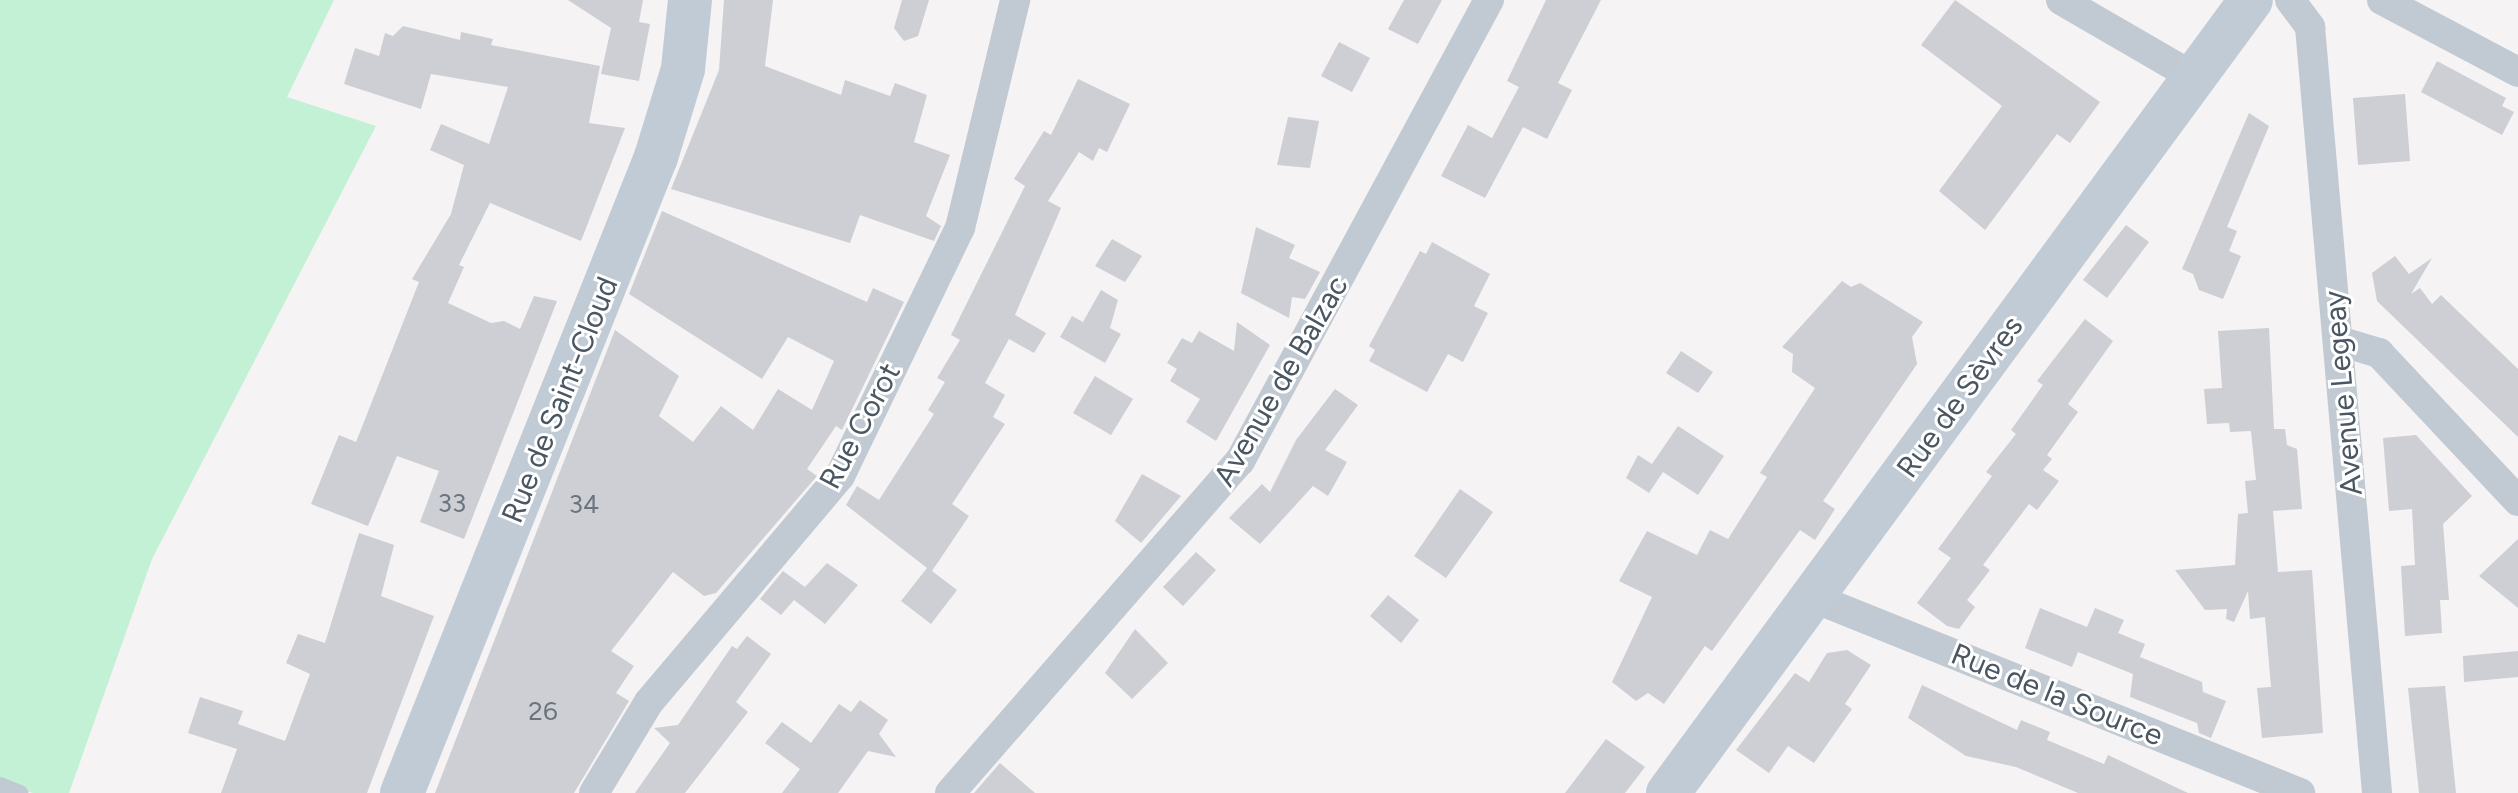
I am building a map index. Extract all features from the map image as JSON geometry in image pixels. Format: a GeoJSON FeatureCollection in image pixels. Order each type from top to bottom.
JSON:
{"type":"FeatureCollection","features":[{"type":"Feature","properties":{"kind":"main road","name":"Rue de Saint-Cloud"},"geometry":{"type":"LineString","coordinates":[[402,793],[656,157],[683,69],[690,0]]}},
{"type":"Feature","properties":{"kind":"main road","name":"Rue de Sèvres"},"geometry":{"type":"LineString","coordinates":[[1668,793],[1814,598],[2192,76],[2251,0]]}},
{"type":"Feature","properties":{"kind":"street","name":"Rue Corot"},"geometry":{"type":"LineString","coordinates":[[594,793],[649,702],[840,476],[960,228],[1015,0]]}},
{"type":"Feature","properties":{"kind":"street","name":"Avenue de Balzac"},"geometry":{"type":"LineString","coordinates":[[950,793],[1240,461],[1489,0]]}},
{"type":"Feature","properties":{"kind":"street"},"geometry":{"type":"LineString","coordinates":[[2061,0],[2192,76]]}},
{"type":"Feature","properties":{"kind":"street","name":"Avenue Legeay"},"geometry":{"type":"LineString","coordinates":[[2290,0],[2310,27],[2377,793]]}},
{"type":"Feature","properties":{"kind":"street"},"geometry":{"type":"LineString","coordinates":[[2382,0],[2518,72]]}},
{"type":"Feature","properties":{"kind":"street"},"geometry":{"type":"LineString","coordinates":[[2339,341],[2379,353],[2518,501]]}},
{"type":"Feature","properties":{"kind":"street","name":"Rue de la Source"},"geometry":{"type":"LineString","coordinates":[[1814,598],[2300,793]]}},
{"type":"Feature","properties":{"kind":"lane"},"geometry":{"type":"LineString","coordinates":[[0,785],[20,793]]}},
{"type":"Feature","properties":{"kind":"green space"},"geometry":{"type":"Polygon","coordinates":[[[0,0],[334,0],[287,97],[376,126],[152,559],[69,793],[33,793],[0,784],[0,0]]]}},
{"type":"Feature","properties":{"kind":"building"},"geometry":{"type":"Polygon","coordinates":[[[568,0],[643,0],[639,22],[650,24],[639,81],[601,74],[611,28],[568,0]]]}},
{"type":"Feature","properties":{"kind":"building"},"geometry":{"type":"Polygon","coordinates":[[[724,0],[773,0],[765,66],[841,95],[845,80],[890,96],[895,83],[927,95],[914,142],[950,155],[926,216],[941,226],[934,241],[860,215],[850,243],[671,189],[719,70],[724,0]]]}},
{"type":"Feature","properties":{"kind":"building"},"geometry":{"type":"Polygon","coordinates":[[[902,0],[929,0],[918,36],[904,41],[894,28],[902,0]]]}},
{"type":"Feature","properties":{"kind":"building"},"geometry":{"type":"Polygon","coordinates":[[[1404,0],[1442,0],[1418,44],[1388,29],[1404,0]]]}},
{"type":"Feature","properties":{"kind":"building"},"geometry":{"type":"Polygon","coordinates":[[[1546,0],[1601,0],[1558,83],[1572,90],[1547,139],[1523,127],[1485,198],[1441,176],[1468,125],[1492,138],[1519,87],[1507,81],[1546,0]]]}},
{"type":"Feature","properties":{"kind":"building"},"geometry":{"type":"Polygon","coordinates":[[[1955,0],[2100,102],[2070,143],[2057,134],[1985,230],[1939,191],[2002,106],[1921,45],[1955,0]]]}},
{"type":"Feature","properties":{"kind":"building"},"geometry":{"type":"Polygon","coordinates":[[[403,26],[460,40],[461,32],[493,39],[491,45],[600,66],[589,123],[625,128],[581,241],[490,203],[459,265],[464,267],[448,303],[491,323],[504,321],[520,329],[534,296],[557,301],[464,539],[420,522],[439,471],[397,456],[368,526],[311,504],[339,435],[356,442],[419,282],[412,279],[451,214],[464,165],[430,150],[441,124],[489,144],[508,87],[431,74],[421,109],[344,84],[355,48],[379,56],[385,33],[393,36],[403,26]]]}},
{"type":"Feature","properties":{"kind":"building"},"geometry":{"type":"Polygon","coordinates":[[[1339,42],[1370,58],[1352,92],[1321,76],[1339,42]]]}},
{"type":"Feature","properties":{"kind":"building"},"geometry":{"type":"Polygon","coordinates":[[[2437,61],[2506,98],[2502,106],[2514,112],[2502,135],[2421,92],[2437,61]]]}},
{"type":"Feature","properties":{"kind":"building"},"geometry":{"type":"Polygon","coordinates":[[[1078,79],[1130,104],[1107,152],[1099,148],[1093,161],[1079,152],[1048,201],[1061,208],[1015,315],[1046,333],[1034,353],[1009,339],[985,383],[1005,395],[993,417],[1005,424],[952,504],[969,516],[932,571],[957,590],[931,624],[901,601],[927,568],[846,505],[857,486],[879,500],[934,414],[928,410],[945,382],[937,378],[960,340],[951,335],[1025,186],[1014,179],[1044,131],[1051,135],[1078,79]]]}},
{"type":"Feature","properties":{"kind":"building"},"geometry":{"type":"Polygon","coordinates":[[[2405,94],[2410,161],[2358,165],[2353,98],[2405,94]]]}},
{"type":"Feature","properties":{"kind":"building"},"geometry":{"type":"Polygon","coordinates":[[[2249,113],[2269,126],[2227,227],[2237,231],[2229,251],[2241,256],[2223,299],[2199,290],[2193,274],[2182,269],[2249,113]]]}},
{"type":"Feature","properties":{"kind":"building"},"geometry":{"type":"Polygon","coordinates":[[[1288,117],[1319,121],[1310,168],[1277,165],[1288,117]]]}},
{"type":"Feature","properties":{"kind":"building"},"geometry":{"type":"Polygon","coordinates":[[[662,211],[867,302],[873,288],[904,302],[842,430],[836,426],[807,469],[817,476],[716,593],[704,596],[673,572],[611,651],[634,666],[616,693],[629,701],[574,793],[435,793],[615,330],[679,376],[659,416],[693,442],[721,406],[753,430],[778,389],[812,410],[834,361],[788,337],[762,379],[629,294],[662,211]]]}},
{"type":"Feature","properties":{"kind":"building"},"geometry":{"type":"Polygon","coordinates":[[[2126,225],[2149,242],[2107,298],[2083,280],[2126,225]]]}},
{"type":"Feature","properties":{"kind":"building"},"geometry":{"type":"Polygon","coordinates":[[[1256,227],[1295,245],[1289,258],[1320,272],[1305,299],[1292,297],[1289,318],[1241,293],[1256,227]]]}},
{"type":"Feature","properties":{"kind":"building"},"geometry":{"type":"Polygon","coordinates":[[[1112,239],[1142,256],[1125,282],[1095,266],[1112,239]]]}},
{"type":"Feature","properties":{"kind":"building"},"geometry":{"type":"Polygon","coordinates":[[[1432,242],[1490,274],[1474,306],[1488,313],[1463,362],[1448,354],[1427,392],[1369,361],[1375,350],[1369,346],[1420,251],[1426,254],[1432,242]]]}},
{"type":"Feature","properties":{"kind":"building"},"geometry":{"type":"Polygon","coordinates":[[[2395,256],[2409,274],[2432,258],[2411,294],[2420,288],[2432,304],[2441,295],[2518,369],[2518,437],[2377,301],[2372,273],[2395,256]]]}},
{"type":"Feature","properties":{"kind":"building"},"geometry":{"type":"Polygon","coordinates":[[[1842,281],[1851,287],[1860,283],[1923,322],[1912,337],[1917,364],[1823,501],[1835,509],[1815,540],[1800,530],[1712,651],[1705,646],[1664,704],[1648,693],[1636,701],[1612,682],[1652,597],[1619,581],[1647,531],[1697,555],[1710,530],[1728,539],[1767,477],[1760,473],[1815,388],[1792,372],[1793,354],[1782,347],[1842,281]]]}},
{"type":"Feature","properties":{"kind":"building"},"geometry":{"type":"Polygon","coordinates":[[[1101,290],[1118,300],[1110,328],[1121,334],[1105,363],[1060,337],[1072,316],[1083,322],[1101,290]]]}},
{"type":"Feature","properties":{"kind":"building"},"geometry":{"type":"Polygon","coordinates":[[[2085,319],[2113,341],[2068,404],[2078,412],[2047,455],[2052,459],[2043,470],[2059,481],[2037,510],[2029,504],[1983,565],[1990,570],[1967,600],[1975,607],[1959,629],[1947,626],[1917,603],[1951,558],[1938,549],[1992,476],[1986,472],[2016,434],[2011,430],[2043,385],[2037,381],[2085,319]]]}},
{"type":"Feature","properties":{"kind":"building"},"geometry":{"type":"Polygon","coordinates":[[[1237,322],[1270,345],[1216,441],[1186,422],[1200,399],[1170,381],[1177,369],[1167,363],[1182,338],[1192,343],[1199,331],[1234,351],[1237,322]]]}},
{"type":"Feature","properties":{"kind":"building"},"geometry":{"type":"Polygon","coordinates":[[[2269,328],[2274,429],[2285,429],[2287,445],[2297,449],[2302,509],[2273,511],[2278,572],[2312,570],[2323,733],[2262,738],[2257,688],[2271,687],[2265,617],[2250,619],[2248,591],[2234,622],[2226,619],[2227,609],[2205,610],[2175,570],[2235,565],[2238,514],[2248,513],[2245,481],[2256,480],[2251,431],[2230,432],[2229,423],[2207,424],[2204,389],[2222,388],[2218,331],[2269,328]]]}},
{"type":"Feature","properties":{"kind":"building"},"geometry":{"type":"Polygon","coordinates":[[[1681,351],[1713,372],[1698,393],[1666,373],[1681,351]]]}},
{"type":"Feature","properties":{"kind":"building"},"geometry":{"type":"Polygon","coordinates":[[[1095,376],[1133,399],[1111,435],[1073,413],[1095,376]]]}},
{"type":"Feature","properties":{"kind":"building"},"geometry":{"type":"Polygon","coordinates":[[[1335,389],[1358,405],[1325,450],[1347,462],[1328,496],[1313,486],[1260,544],[1229,518],[1262,484],[1270,492],[1296,440],[1335,389]]]}},
{"type":"Feature","properties":{"kind":"building"},"geometry":{"type":"Polygon","coordinates":[[[1678,426],[1724,456],[1698,495],[1663,472],[1649,493],[1626,478],[1638,455],[1652,464],[1678,426]]]}},
{"type":"Feature","properties":{"kind":"building"},"geometry":{"type":"Polygon","coordinates":[[[2416,435],[2472,496],[2443,524],[2449,600],[2440,600],[2442,633],[2405,636],[2401,566],[2415,565],[2412,509],[2389,511],[2383,438],[2416,435]]]}},
{"type":"Feature","properties":{"kind":"building"},"geometry":{"type":"Polygon","coordinates":[[[1142,474],[1181,496],[1141,543],[1115,521],[1142,474]]]}},
{"type":"Feature","properties":{"kind":"building"},"geometry":{"type":"Polygon","coordinates":[[[1460,489],[1493,512],[1446,578],[1414,556],[1460,489]]]}},
{"type":"Feature","properties":{"kind":"building"},"geometry":{"type":"Polygon","coordinates":[[[359,533],[394,545],[381,596],[434,616],[367,793],[221,793],[237,749],[188,733],[200,697],[243,711],[238,724],[285,741],[310,674],[286,663],[298,634],[325,643],[359,533]]]}},
{"type":"Feature","properties":{"kind":"building"},"geometry":{"type":"Polygon","coordinates":[[[2518,539],[2518,608],[2479,576],[2518,539]]]}},
{"type":"Feature","properties":{"kind":"building"},"geometry":{"type":"Polygon","coordinates":[[[1196,552],[1216,570],[1183,606],[1163,587],[1196,552]]]}},
{"type":"Feature","properties":{"kind":"building"},"geometry":{"type":"Polygon","coordinates":[[[827,563],[858,585],[825,624],[794,600],[781,615],[760,599],[783,571],[805,587],[827,563]]]}},
{"type":"Feature","properties":{"kind":"building"},"geometry":{"type":"Polygon","coordinates":[[[1388,595],[1419,620],[1401,643],[1370,616],[1388,595]]]}},
{"type":"Feature","properties":{"kind":"building"},"geometry":{"type":"Polygon","coordinates":[[[2040,608],[2087,627],[2095,608],[2124,620],[2118,633],[2145,644],[2134,672],[2140,657],[2202,682],[2203,692],[2226,701],[2211,738],[2199,733],[2197,723],[2130,697],[2133,674],[2078,652],[2072,667],[2025,648],[2040,608]]]}},
{"type":"Feature","properties":{"kind":"building"},"geometry":{"type":"Polygon","coordinates":[[[1135,629],[1168,663],[1132,699],[1105,673],[1135,629]]]}},
{"type":"Feature","properties":{"kind":"building"},"geometry":{"type":"Polygon","coordinates":[[[747,636],[771,654],[736,702],[748,712],[685,793],[635,793],[670,743],[654,728],[678,725],[732,646],[737,649],[747,636]]]}},
{"type":"Feature","properties":{"kind":"building"},"geometry":{"type":"Polygon","coordinates":[[[1847,650],[1871,665],[1845,704],[1852,709],[1814,763],[1788,746],[1769,773],[1736,750],[1795,673],[1809,682],[1827,653],[1847,650]]]}},
{"type":"Feature","properties":{"kind":"building"},"geometry":{"type":"Polygon","coordinates":[[[2518,651],[2518,677],[2464,682],[2463,656],[2518,651]]]}},
{"type":"Feature","properties":{"kind":"building"},"geometry":{"type":"Polygon","coordinates":[[[1922,685],[2017,730],[2021,720],[2050,732],[2047,740],[2104,764],[2108,755],[2188,793],[2078,793],[2016,767],[1966,756],[1908,718],[1922,685]]]}},
{"type":"Feature","properties":{"kind":"building"},"geometry":{"type":"Polygon","coordinates":[[[2445,686],[2456,793],[2419,793],[2408,688],[2445,686]]]}},
{"type":"Feature","properties":{"kind":"building"},"geometry":{"type":"Polygon","coordinates":[[[860,700],[888,720],[879,734],[896,757],[868,751],[838,793],[782,793],[800,769],[765,743],[782,722],[811,743],[839,704],[851,712],[860,700]]]}},
{"type":"Feature","properties":{"kind":"building"},"geometry":{"type":"Polygon","coordinates":[[[1606,739],[1645,767],[1625,793],[1565,793],[1606,739]]]}},
{"type":"Feature","properties":{"kind":"building"},"geometry":{"type":"Polygon","coordinates":[[[1000,763],[1035,793],[974,793],[1000,763]]]}}]}
